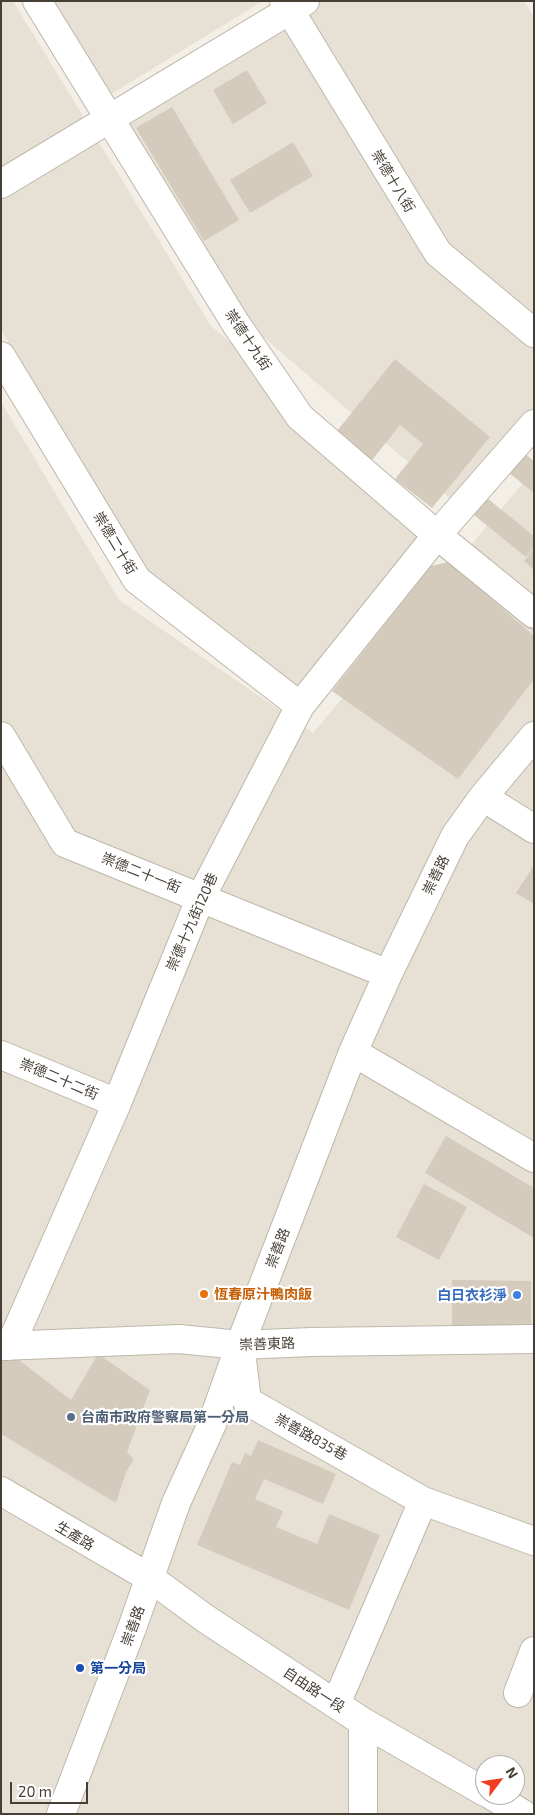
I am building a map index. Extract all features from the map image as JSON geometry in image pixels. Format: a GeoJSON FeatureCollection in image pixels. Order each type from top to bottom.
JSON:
{"type":"FeatureCollection","features":[{"type":"Feature","properties":{"kind":"street","name":"崇德十九街"},"geometry":{"type":"LineString","coordinates":[[37,1],[236,324],[300,417],[437,535],[534,614]]}},
{"type":"Feature","properties":{"kind":"street"},"geometry":{"type":"LineString","coordinates":[[1,184],[293,4]]}},
{"type":"Feature","properties":{"kind":"street","name":"崇德十八街"},"geometry":{"type":"LineString","coordinates":[[293,4],[438,253],[534,333]]}},
{"type":"Feature","properties":{"kind":"street","name":"崇德二十街"},"geometry":{"type":"LineString","coordinates":[[1,356],[137,580],[300,706]]}},
{"type":"Feature","properties":{"kind":"street","name":"崇德十九街120巷"},"geometry":{"type":"LineString","coordinates":[[6,1346],[117,1103],[201,897],[300,706],[437,535],[534,424]]}},
{"type":"Feature","properties":{"kind":"street","name":"崇德二十一街"},"geometry":{"type":"LineString","coordinates":[[1,736],[65,842],[388,974]]}},
{"type":"Feature","properties":{"kind":"street","name":"崇善路"},"geometry":{"type":"LineString","coordinates":[[61,1814],[150,1578],[176,1503],[212,1424],[240,1345],[353,1052],[388,974],[455,836],[483,797],[534,736]]}},
{"type":"Feature","properties":{"kind":"street"},"geometry":{"type":"LineString","coordinates":[[483,797],[534,828]]}},
{"type":"Feature","properties":{"kind":"street"},"geometry":{"type":"LineString","coordinates":[[353,1052],[534,1158]]}},
{"type":"Feature","properties":{"kind":"street","name":"崇德二十二街"},"geometry":{"type":"LineString","coordinates":[[1,1055],[117,1103]]}},
{"type":"Feature","properties":{"kind":"street","name":"崇善東路"},"geometry":{"type":"LineString","coordinates":[[6,1346],[179,1339],[240,1345],[531,1333]]}},
{"type":"Feature","properties":{"kind":"street","name":"崇善路835巷"},"geometry":{"type":"LineString","coordinates":[[240,1345],[247,1401],[423,1501],[534,1541]]}},
{"type":"Feature","properties":{"kind":"street","name":"生產路"},"geometry":{"type":"LineString","coordinates":[[1,1491],[150,1578]]}},
{"type":"Feature","properties":{"kind":"street"},"geometry":{"type":"LineString","coordinates":[[336,1704],[423,1501]]}},
{"type":"Feature","properties":{"kind":"street","name":"自由路一段"},"geometry":{"type":"LineString","coordinates":[[150,1578],[206,1619],[364,1722],[475,1786]]}},
{"type":"Feature","properties":{"kind":"street"},"geometry":{"type":"LineString","coordinates":[[518,1693],[534,1651]]}},
{"type":"Feature","properties":{"kind":"street"},"geometry":{"type":"LineString","coordinates":[[363,1814],[364,1722]]}},
{"type":"Feature","properties":{"kind":"street"},"geometry":{"type":"LineString","coordinates":[[508,1805],[523,1814]]}},
{"type":"Feature","properties":{"kind":"shaded area"},"geometry":{"type":"Polygon","coordinates":[[[1,1],[13,1],[211,326],[443,522],[299,687],[146,578],[1,330],[1,1]]]}},
{"type":"Feature","properties":{"kind":"shaded area"},"geometry":{"type":"Polygon","coordinates":[[[52,1],[263,1],[108,96],[52,1]]]}},
{"type":"Feature","properties":{"kind":"shaded area"},"geometry":{"type":"Polygon","coordinates":[[[314,1],[524,1],[534,17],[534,408],[453,501],[231,309],[120,129],[314,1]]]}},
{"type":"Feature","properties":{"kind":"shaded area"},"geometry":{"type":"Polygon","coordinates":[[[1,402],[119,600],[313,733],[534,470],[534,1814],[1,1814],[1,402]]]}},
{"type":"Feature","properties":{"kind":"building"},"geometry":{"type":"Polygon","coordinates":[[[247,70],[267,103],[233,124],[213,90],[247,70]]]}},
{"type":"Feature","properties":{"kind":"building"},"geometry":{"type":"Polygon","coordinates":[[[172,107],[239,220],[204,241],[136,128],[172,107]]]}},
{"type":"Feature","properties":{"kind":"building"},"geometry":{"type":"Polygon","coordinates":[[[293,142],[313,176],[250,213],[230,180],[293,142]]]}},
{"type":"Feature","properties":{"kind":"building"},"geometry":{"type":"Polygon","coordinates":[[[395,359],[490,437],[432,508],[395,479],[423,444],[400,425],[372,460],[337,431],[395,359]]]}},
{"type":"Feature","properties":{"kind":"building"},"geometry":{"type":"Polygon","coordinates":[[[514,445],[534,461],[534,493],[498,464],[514,445]]]}},
{"type":"Feature","properties":{"kind":"building"},"geometry":{"type":"Polygon","coordinates":[[[477,490],[534,536],[534,547],[526,557],[464,507],[477,490]]]}},
{"type":"Feature","properties":{"kind":"building"},"geometry":{"type":"Polygon","coordinates":[[[534,549],[534,570],[524,561],[534,549]]]}},
{"type":"Feature","properties":{"kind":"building"},"geometry":{"type":"Polygon","coordinates":[[[449,562],[534,636],[534,679],[458,779],[332,691],[431,566],[449,562]]]}},
{"type":"Feature","properties":{"kind":"building"},"geometry":{"type":"Polygon","coordinates":[[[534,865],[534,904],[516,893],[534,865]]]}},
{"type":"Feature","properties":{"kind":"building"},"geometry":{"type":"Polygon","coordinates":[[[446,1136],[534,1188],[534,1238],[425,1173],[446,1136]]]}},
{"type":"Feature","properties":{"kind":"building"},"geometry":{"type":"Polygon","coordinates":[[[424,1184],[467,1207],[439,1260],[396,1237],[424,1184]]]}},
{"type":"Feature","properties":{"kind":"building"},"geometry":{"type":"Polygon","coordinates":[[[452,1280],[531,1281],[531,1328],[452,1326],[452,1280]]]}},
{"type":"Feature","properties":{"kind":"building","name":"台南市政府警察局第一分局"},"geometry":{"type":"Polygon","coordinates":[[[6,1350],[71,1400],[98,1354],[150,1390],[127,1452],[134,1459],[126,1472],[116,1503],[1,1434],[1,1352],[6,1350]]]}},
{"type":"Feature","properties":{"kind":"building"},"geometry":{"type":"Polygon","coordinates":[[[258,1440],[336,1474],[323,1504],[264,1479],[255,1499],[283,1511],[276,1527],[317,1544],[329,1514],[380,1535],[349,1610],[197,1545],[232,1462],[240,1465],[245,1453],[251,1456],[258,1440]]]}},
{"type":"Feature","properties":{"kind":"place","name":"恆春原汁鴨肉飯"},"geometry":{"type":"Point","coordinates":[204,1294]}},
{"type":"Feature","properties":{"kind":"place","name":"白日衣衫淨"},"geometry":{"type":"Point","coordinates":[517,1295]}},
{"type":"Feature","properties":{"kind":"place","name":"台南市政府警察局第一分局"},"geometry":{"type":"Point","coordinates":[71,1417]}},
{"type":"Feature","properties":{"kind":"place","name":"第一分局"},"geometry":{"type":"Point","coordinates":[80,1668]}}]}
